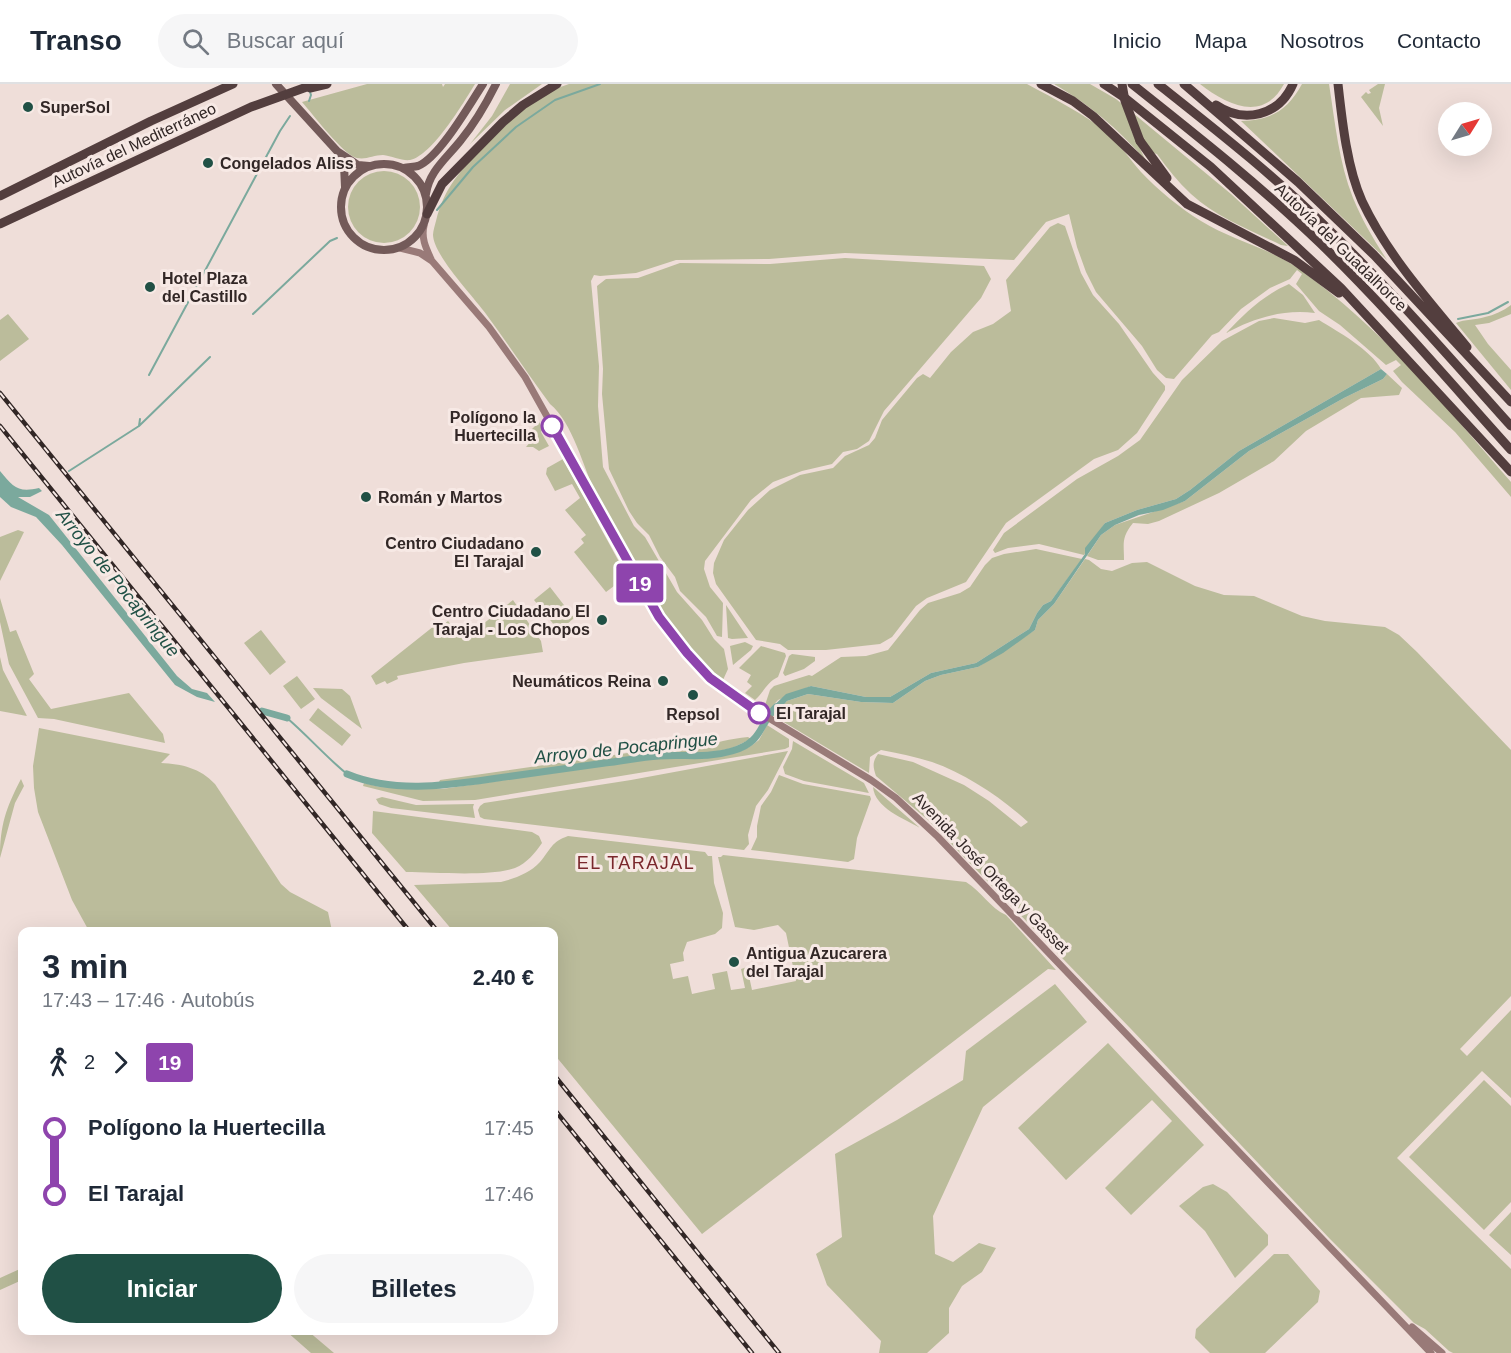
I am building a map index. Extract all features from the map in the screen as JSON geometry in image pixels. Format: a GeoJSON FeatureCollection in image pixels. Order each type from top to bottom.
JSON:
{"type":"FeatureCollection","features":[{"type":"Feature","properties":{"kind":"highway","name":"Autovía del Mediterráneo"},"geometry":{"type":"LineString","coordinates":[[0,196],[151,121],[233,84]]}},
{"type":"Feature","properties":{"kind":"highway","name":"Autovía del Mediterráneo"},"geometry":{"type":"LineString","coordinates":[[0,224],[163,147],[284,94],[315,84]]}},
{"type":"Feature","properties":{"kind":"highway"},"geometry":{"type":"LineString","coordinates":[[284,94],[327,84]]}},
{"type":"Feature","properties":{"kind":"highway"},"geometry":{"type":"LineString","coordinates":[[427,214],[442,184],[503,122],[523,105],[557,84]]}},
{"type":"Feature","properties":{"kind":"highway"},"geometry":{"type":"LineString","coordinates":[[1041,84],[1073,101],[1093,116],[1128,146],[1174,193],[1200,211],[1294,260],[1360,310]]}},
{"type":"Feature","properties":{"kind":"highway"},"geometry":{"type":"LineString","coordinates":[[1104,84],[1125,98],[1211,168],[1341,288],[1511,472]]}},
{"type":"Feature","properties":{"kind":"highway"},"geometry":{"type":"LineString","coordinates":[[1122,84],[1125,101],[1140,141],[1159,169],[1200,211]]}},
{"type":"Feature","properties":{"kind":"highway","name":"Autovía del Guadalhorce"},"geometry":{"type":"LineString","coordinates":[[1132,84],[1204,141],[1320,243],[1395,321],[1511,450]]}},
{"type":"Feature","properties":{"kind":"highway","name":"Autovía del Guadalhorce"},"geometry":{"type":"LineString","coordinates":[[1158,84],[1232,142],[1327,227],[1401,303],[1511,426]]}},
{"type":"Feature","properties":{"kind":"highway"},"geometry":{"type":"LineString","coordinates":[[1184,84],[1298,182],[1365,247],[1511,402]]}},
{"type":"Feature","properties":{"kind":"highway"},"geometry":{"type":"LineString","coordinates":[[1196,93],[1225,111],[1243,116],[1257,115],[1282,102],[1293,84]]}},
{"type":"Feature","properties":{"kind":"highway"},"geometry":{"type":"LineString","coordinates":[[1337,84],[1347,152],[1361,200],[1384,243],[1511,402]]}},
{"type":"Feature","properties":{"kind":"main road"},"geometry":{"type":"LineString","coordinates":[[276,84],[337,151],[358,165],[387,164],[404,168],[418,166],[429,159],[462,118],[483,84]]}},
{"type":"Feature","properties":{"kind":"main road"},"geometry":{"type":"LineString","coordinates":[[337,151],[344,165],[345,187],[341,198],[341,210],[348,232],[366,247],[377,250],[400,248],[414,239],[424,226],[427,214],[428,182],[436,168],[475,121],[496,84]]}},
{"type":"Feature","properties":{"kind":"main road"},"geometry":{"type":"LineString","coordinates":[[345,187],[360,171],[369,166]]}},
{"type":"Feature","properties":{"kind":"main road"},"geometry":{"type":"LineString","coordinates":[[404,168],[421,184],[426,194]]}},
{"type":"Feature","properties":{"kind":"main road","name":"Avenida José Ortega y Gasset"},"geometry":{"type":"LineString","coordinates":[[424,226],[422,232],[432,261]]}},
{"type":"Feature","properties":{"kind":"main road","name":"Avenida José Ortega y Gasset"},"geometry":{"type":"LineString","coordinates":[[400,248],[420,252],[432,261],[489,327],[525,377],[659,617],[710,678],[732,695],[896,798],[938,837],[1431,1353]]}},
{"type":"Feature","properties":{"kind":"main road","name":"Avenida José Ortega y Gasset"},"geometry":{"type":"LineString","coordinates":[[1392,1310],[1442,1353]]}},
{"type":"Feature","properties":{"kind":"green space"},"geometry":{"type":"Polygon","coordinates":[[[367,84],[442,84],[443,87],[445,84],[475,84],[437,139],[419,156],[407,160],[383,155],[364,158],[352,156],[302,102],[367,84]]]}},
{"type":"Feature","properties":{"kind":"green space"},"geometry":{"type":"Polygon","coordinates":[[[510,84],[542,84],[505,110],[470,144],[492,116],[510,84]]]}},
{"type":"Feature","properties":{"kind":"green space"},"geometry":{"type":"Polygon","coordinates":[[[569,84],[1027,84],[1079,113],[1109,134],[1148,179],[1193,216],[1225,234],[1288,262],[1358,316],[1437,397],[1511,482],[1511,497],[1455,432],[1402,382],[1393,371],[1401,365],[1396,360],[1386,365],[1340,325],[1319,311],[1296,284],[1302,274],[1297,270],[1290,279],[1270,288],[1241,309],[1219,332],[1212,335],[1174,379],[1166,378],[1157,370],[1142,346],[1096,292],[1077,247],[1069,214],[1046,222],[1014,260],[845,253],[769,259],[676,260],[636,273],[594,275],[591,281],[599,366],[598,406],[603,467],[634,526],[645,537],[677,592],[724,649],[728,669],[723,680],[684,640],[650,593],[596,494],[565,422],[486,314],[455,276],[435,244],[433,233],[439,209],[461,171],[524,109],[545,94],[569,84]]]}},
{"type":"Feature","properties":{"kind":"green space"},"geometry":{"type":"Polygon","coordinates":[[[1054,84],[1090,84],[1116,99],[1231,194],[1288,246],[1281,245],[1211,210],[1186,189],[1157,154],[1153,153],[1131,130],[1145,159],[1103,118],[1054,84]]]}},
{"type":"Feature","properties":{"kind":"green space"},"geometry":{"type":"Polygon","coordinates":[[[1200,84],[1284,84],[1275,96],[1255,107],[1233,104],[1200,84]]]}},
{"type":"Feature","properties":{"kind":"green space"},"geometry":{"type":"Polygon","coordinates":[[[1302,84],[1329,84],[1338,142],[1348,185],[1364,222],[1387,260],[1241,121],[1261,119],[1277,112],[1290,101],[1302,84]]]}},
{"type":"Feature","properties":{"kind":"green space"},"geometry":{"type":"Polygon","coordinates":[[[1378,84],[1385,84],[1379,108],[1383,126],[1361,97],[1366,92],[1371,93],[1369,90],[1378,84]]]}},
{"type":"Feature","properties":{"kind":"green space"},"geometry":{"type":"Polygon","coordinates":[[[384,171],[404,177],[414,187],[420,207],[414,227],[404,237],[384,243],[364,237],[354,227],[348,207],[354,187],[364,177],[384,171]]]}},
{"type":"Feature","properties":{"kind":"green space"},"geometry":{"type":"Polygon","coordinates":[[[1058,223],[1065,226],[1081,273],[1093,295],[1119,324],[1153,373],[1165,386],[1165,390],[1137,433],[1118,450],[1094,459],[1006,523],[966,582],[927,598],[916,606],[892,637],[880,644],[826,650],[788,650],[780,644],[756,640],[716,584],[713,573],[714,563],[724,540],[748,510],[770,490],[800,475],[833,468],[845,456],[869,445],[875,438],[882,420],[917,378],[923,374],[930,378],[951,352],[973,332],[993,324],[1011,311],[1006,280],[1050,227],[1058,223]]]}},
{"type":"Feature","properties":{"kind":"green space"},"geometry":{"type":"Polygon","coordinates":[[[845,258],[984,266],[991,279],[981,298],[884,411],[869,441],[857,449],[843,452],[832,464],[802,471],[773,482],[751,500],[705,561],[704,569],[710,587],[723,603],[722,637],[717,636],[706,617],[680,591],[675,577],[660,557],[649,535],[629,511],[609,469],[602,394],[603,369],[597,286],[606,279],[638,278],[680,263],[770,264],[845,258]]]}},
{"type":"Feature","properties":{"kind":"green space"},"geometry":{"type":"Polygon","coordinates":[[[1289,284],[1303,295],[1315,313],[1292,312],[1269,316],[1226,333],[1255,305],[1289,284]]]}},
{"type":"Feature","properties":{"kind":"green space"},"geometry":{"type":"Polygon","coordinates":[[[1511,305],[1511,314],[1489,323],[1475,325],[1511,370],[1511,390],[1456,323],[1492,315],[1511,305]]]}},
{"type":"Feature","properties":{"kind":"green space"},"geometry":{"type":"Polygon","coordinates":[[[8,314],[29,339],[0,361],[0,320],[8,314]]]}},
{"type":"Feature","properties":{"kind":"green space"},"geometry":{"type":"Polygon","coordinates":[[[1274,318],[1305,323],[1319,320],[1362,348],[1381,369],[1239,451],[1176,499],[1137,510],[1105,523],[1084,555],[1039,544],[1008,548],[995,553],[993,550],[1004,533],[1077,479],[1118,456],[1140,440],[1182,380],[1222,341],[1259,321],[1274,318]]]}},
{"type":"Feature","properties":{"kind":"green space"},"geometry":{"type":"Polygon","coordinates":[[[1387,374],[1402,388],[1399,395],[1361,398],[1306,431],[1274,461],[1219,493],[1159,521],[1148,524],[1133,523],[1125,537],[1124,560],[1098,560],[1087,556],[1101,535],[1115,525],[1185,501],[1249,451],[1383,379],[1387,374]]]}},
{"type":"Feature","properties":{"kind":"green space"},"geometry":{"type":"Polygon","coordinates":[[[539,422],[543,429],[541,432],[549,446],[539,451],[533,447],[526,447],[531,441],[526,435],[539,422]]]}},
{"type":"Feature","properties":{"kind":"green space"},"geometry":{"type":"Polygon","coordinates":[[[563,459],[629,580],[625,584],[622,580],[606,592],[574,552],[584,543],[581,539],[586,535],[565,510],[580,498],[572,484],[555,491],[546,474],[547,468],[563,459]]]}},
{"type":"Feature","properties":{"kind":"green space"},"geometry":{"type":"Polygon","coordinates":[[[18,530],[24,532],[0,581],[0,537],[18,530]]]}},
{"type":"Feature","properties":{"kind":"green space"},"geometry":{"type":"Polygon","coordinates":[[[1036,549],[1082,559],[1051,601],[1043,605],[1029,629],[976,663],[931,673],[890,697],[866,697],[811,686],[778,700],[767,712],[764,708],[770,690],[774,686],[812,676],[841,657],[866,656],[888,650],[920,610],[928,603],[960,593],[970,587],[992,558],[1036,549]]]}},
{"type":"Feature","properties":{"kind":"green space"},"geometry":{"type":"Polygon","coordinates":[[[1085,559],[1101,569],[1112,571],[1132,563],[1147,562],[1195,586],[1224,595],[1254,596],[1302,616],[1325,621],[1385,627],[1399,635],[1417,652],[1511,750],[1511,996],[1460,1049],[1467,1056],[1511,1010],[1511,1098],[1482,1071],[1397,1158],[1511,1269],[1511,1353],[1453,1353],[1425,1329],[1414,1323],[1330,1239],[928,820],[876,776],[874,762],[878,754],[913,762],[964,785],[989,801],[1021,827],[1028,822],[1018,813],[970,780],[945,767],[920,758],[881,750],[870,757],[869,773],[772,715],[787,701],[808,694],[861,702],[893,703],[925,681],[978,667],[1035,630],[1038,620],[1054,604],[1085,559]]]}},
{"type":"Feature","properties":{"kind":"green space"},"geometry":{"type":"Polygon","coordinates":[[[550,587],[574,618],[559,631],[534,600],[550,587]]]}},
{"type":"Feature","properties":{"kind":"green space"},"geometry":{"type":"Polygon","coordinates":[[[0,598],[10,632],[16,630],[34,674],[29,679],[51,709],[129,693],[163,734],[165,743],[54,719],[38,718],[9,664],[0,622],[0,598]]]}},
{"type":"Feature","properties":{"kind":"green space"},"geometry":{"type":"Polygon","coordinates":[[[513,600],[541,641],[543,652],[464,663],[397,676],[398,679],[387,684],[385,681],[376,685],[371,676],[434,626],[437,630],[448,621],[463,640],[513,600]]]}},
{"type":"Feature","properties":{"kind":"green space"},"geometry":{"type":"Polygon","coordinates":[[[726,605],[748,638],[728,638],[726,605]]]}},
{"type":"Feature","properties":{"kind":"green space"},"geometry":{"type":"Polygon","coordinates":[[[261,630],[286,662],[270,675],[244,643],[261,630]]]}},
{"type":"Feature","properties":{"kind":"green space"},"geometry":{"type":"Polygon","coordinates":[[[745,642],[753,646],[751,650],[733,665],[730,646],[745,642]]]}},
{"type":"Feature","properties":{"kind":"green space"},"geometry":{"type":"Polygon","coordinates":[[[761,646],[785,653],[786,656],[778,677],[755,700],[745,693],[752,686],[747,682],[751,675],[739,668],[761,646]]]}},
{"type":"Feature","properties":{"kind":"green space"},"geometry":{"type":"Polygon","coordinates":[[[792,654],[815,657],[815,661],[804,669],[785,676],[783,673],[789,656],[792,654]]]}},
{"type":"Feature","properties":{"kind":"green space"},"geometry":{"type":"Polygon","coordinates":[[[0,657],[3,670],[27,716],[0,711],[0,657]]]}},
{"type":"Feature","properties":{"kind":"green space"},"geometry":{"type":"Polygon","coordinates":[[[297,676],[315,699],[301,709],[283,686],[297,676]]]}},
{"type":"Feature","properties":{"kind":"green space"},"geometry":{"type":"Polygon","coordinates":[[[313,688],[342,689],[350,696],[362,729],[321,698],[313,688]]]}},
{"type":"Feature","properties":{"kind":"green space"},"geometry":{"type":"Polygon","coordinates":[[[318,708],[351,735],[342,746],[309,720],[318,708]]]}},
{"type":"Feature","properties":{"kind":"green space"},"geometry":{"type":"Polygon","coordinates":[[[767,725],[789,739],[789,747],[475,800],[423,801],[363,786],[364,783],[380,787],[442,789],[659,758],[702,759],[741,751],[751,746],[759,740],[767,725]]]}},
{"type":"Feature","properties":{"kind":"green space"},"geometry":{"type":"Polygon","coordinates":[[[39,728],[170,754],[161,763],[176,764],[197,771],[215,784],[281,884],[290,892],[328,912],[331,927],[87,927],[72,900],[38,812],[33,766],[39,728]]]}},
{"type":"Feature","properties":{"kind":"green space"},"geometry":{"type":"Polygon","coordinates":[[[748,737],[751,739],[732,748],[700,755],[660,753],[438,784],[440,780],[697,743],[699,747],[706,748],[723,741],[748,737]]]}},
{"type":"Feature","properties":{"kind":"green space"},"geometry":{"type":"Polygon","coordinates":[[[793,741],[864,783],[869,793],[804,781],[785,774],[783,767],[792,749],[793,741]]]}},
{"type":"Feature","properties":{"kind":"green space"},"geometry":{"type":"Polygon","coordinates":[[[788,751],[768,790],[756,806],[748,835],[749,844],[744,850],[484,819],[480,817],[478,810],[484,803],[631,780],[788,751]]]}},
{"type":"Feature","properties":{"kind":"green space"},"geometry":{"type":"Polygon","coordinates":[[[779,775],[803,784],[870,796],[871,799],[857,838],[854,859],[848,862],[751,850],[757,837],[761,806],[779,775]]]}},
{"type":"Feature","properties":{"kind":"green space"},"geometry":{"type":"Polygon","coordinates":[[[21,779],[24,786],[15,803],[0,858],[5,817],[21,779]]]}},
{"type":"Feature","properties":{"kind":"green space"},"geometry":{"type":"Polygon","coordinates":[[[873,787],[920,828],[884,807],[873,787]]]}},
{"type":"Feature","properties":{"kind":"green space"},"geometry":{"type":"Polygon","coordinates":[[[382,797],[416,805],[474,804],[475,818],[391,808],[379,804],[376,799],[382,797]]]}},
{"type":"Feature","properties":{"kind":"green space"},"geometry":{"type":"Polygon","coordinates":[[[373,811],[532,832],[539,836],[542,843],[523,863],[504,871],[406,872],[372,833],[373,811]]]}},
{"type":"Feature","properties":{"kind":"green space"},"geometry":{"type":"Polygon","coordinates":[[[568,836],[705,852],[708,856],[712,856],[714,883],[723,913],[722,928],[715,934],[687,942],[683,953],[684,961],[670,964],[673,979],[688,976],[692,994],[715,989],[712,974],[727,971],[731,990],[745,988],[741,969],[747,967],[752,990],[796,981],[786,933],[778,925],[754,930],[735,927],[718,857],[723,855],[966,882],[1006,915],[1056,970],[1048,969],[702,1234],[558,1059],[558,927],[450,927],[414,885],[501,882],[512,879],[532,869],[562,838],[568,836]]]}},
{"type":"Feature","properties":{"kind":"green space"},"geometry":{"type":"Polygon","coordinates":[[[1055,984],[1087,1022],[983,1107],[933,1216],[935,1254],[953,1262],[979,1243],[996,1248],[982,1272],[962,1286],[949,1308],[949,1333],[927,1353],[879,1353],[881,1341],[827,1285],[816,1254],[842,1237],[835,1154],[963,1080],[966,1051],[1055,984]]]}},
{"type":"Feature","properties":{"kind":"green space"},"geometry":{"type":"Polygon","coordinates":[[[1108,1043],[1204,1145],[1131,1215],[1105,1188],[1172,1121],[1152,1100],[1066,1180],[1018,1128],[1108,1043]]]}},
{"type":"Feature","properties":{"kind":"green space"},"geometry":{"type":"Polygon","coordinates":[[[1484,1080],[1511,1106],[1511,1202],[1484,1230],[1409,1157],[1484,1080]]]}},
{"type":"Feature","properties":{"kind":"green space"},"geometry":{"type":"Polygon","coordinates":[[[1213,1184],[1227,1192],[1268,1235],[1268,1245],[1235,1278],[1205,1231],[1179,1206],[1203,1187],[1213,1184]]]}},
{"type":"Feature","properties":{"kind":"green space"},"geometry":{"type":"Polygon","coordinates":[[[1511,1212],[1511,1255],[1489,1235],[1511,1212]]]}},
{"type":"Feature","properties":{"kind":"green space"},"geometry":{"type":"Polygon","coordinates":[[[1274,1254],[1288,1254],[1320,1291],[1318,1302],[1265,1353],[1210,1353],[1195,1338],[1196,1329],[1274,1254]]]}},
{"type":"Feature","properties":{"kind":"green space"},"geometry":{"type":"Polygon","coordinates":[[[18,1270],[18,1282],[0,1290],[0,1278],[18,1270]]]}},
{"type":"Feature","properties":{"kind":"green space"},"geometry":{"type":"Polygon","coordinates":[[[291,1335],[313,1335],[334,1353],[311,1353],[291,1335]]]}},
{"type":"Feature","properties":{"kind":"water"},"geometry":{"type":"Polygon","coordinates":[[[1381,369],[1387,374],[1383,379],[1249,451],[1185,501],[1163,510],[1139,515],[1115,525],[1101,535],[1054,604],[1038,620],[1035,630],[1003,653],[978,667],[925,681],[893,703],[861,702],[808,694],[787,701],[775,714],[767,712],[786,694],[811,686],[866,697],[890,697],[931,673],[976,663],[1029,629],[1037,613],[1043,605],[1051,601],[1085,554],[1085,548],[1105,523],[1137,510],[1176,499],[1239,451],[1381,369]]]}},
{"type":"Feature","properties":{"kind":"water"},"geometry":{"type":"Polygon","coordinates":[[[0,471],[16,487],[26,490],[39,488],[42,491],[30,497],[18,497],[49,515],[177,676],[192,689],[207,693],[215,702],[197,697],[175,685],[62,545],[36,517],[11,507],[0,497],[0,471]]]}},
{"type":"Feature","properties":{"kind":"waterway"},"geometry":{"type":"LineString","coordinates":[[437,210],[473,167],[516,127],[555,100],[600,84]]}},
{"type":"Feature","properties":{"kind":"waterway"},"geometry":{"type":"LineString","coordinates":[[309,101],[310,92]]}},
{"type":"Feature","properties":{"kind":"waterway"},"geometry":{"type":"LineString","coordinates":[[149,375],[290,116]]}},
{"type":"Feature","properties":{"kind":"waterway"},"geometry":{"type":"LineString","coordinates":[[253,314],[330,241],[337,238]]}},
{"type":"Feature","properties":{"kind":"waterway","name":"Arroyo de Pocapringue"},"geometry":{"type":"LineString","coordinates":[[1458,319],[1488,313],[1508,302]]}},
{"type":"Feature","properties":{"kind":"waterway"},"geometry":{"type":"LineString","coordinates":[[139,426],[210,357]]}},
{"type":"Feature","properties":{"kind":"waterway"},"geometry":{"type":"LineString","coordinates":[[69,471],[139,426],[140,419]]}},
{"type":"Feature","properties":{"kind":"waterway","name":"Arroyo de Pocapringue"},"geometry":{"type":"LineString","coordinates":[[347,774],[382,784],[436,786],[646,757],[713,755],[732,751],[749,743],[759,733],[776,707]]}},
{"type":"Feature","properties":{"kind":"waterway","name":"Arroyo de Pocapringue"},"geometry":{"type":"LineString","coordinates":[[262,711],[287,718]]}},
{"type":"Feature","properties":{"kind":"waterway","name":"Arroyo de Pocapringue"},"geometry":{"type":"LineString","coordinates":[[287,718],[347,774]]}},
{"type":"Feature","properties":{"kind":"railway"},"geometry":{"type":"LineString","coordinates":[[0,393],[434,927]]}},
{"type":"Feature","properties":{"kind":"railway"},"geometry":{"type":"LineString","coordinates":[[0,426],[406,927]]}},
{"type":"Feature","properties":{"kind":"railway"},"geometry":{"type":"LineString","coordinates":[[558,1080],[779,1353]]}},
{"type":"Feature","properties":{"kind":"railway"},"geometry":{"type":"LineString","coordinates":[[558,1114],[752,1353]]}},
{"type":"Feature","properties":{"kind":"bus line","name":"19"},"geometry":{"type":"LineString","coordinates":[[552,426],[659,617],[710,678],[759,713]]}},
{"type":"Feature","properties":{"kind":"place","name":"SuperSol"},"geometry":{"type":"Point","coordinates":[28,107]}},
{"type":"Feature","properties":{"kind":"place","name":"Congelados Aliss"},"geometry":{"type":"Point","coordinates":[208,163]}},
{"type":"Feature","properties":{"kind":"place","name":"Hotel Plaza del Castillo"},"geometry":{"type":"Point","coordinates":[150,287]}},
{"type":"Feature","properties":{"kind":"place","name":"Polígono la Huertecilla"},"geometry":{"type":"Point","coordinates":[552,426]}},
{"type":"Feature","properties":{"kind":"place","name":"Román y Martos"},"geometry":{"type":"Point","coordinates":[366,497]}},
{"type":"Feature","properties":{"kind":"place","name":"Centro Ciudadano El Tarajal"},"geometry":{"type":"Point","coordinates":[536,552]}},
{"type":"Feature","properties":{"kind":"place","name":"Centro Ciudadano El Tarajal - Los Chopos"},"geometry":{"type":"Point","coordinates":[602,620]}},
{"type":"Feature","properties":{"kind":"place","name":"Neumáticos Reina"},"geometry":{"type":"Point","coordinates":[663,681]}},
{"type":"Feature","properties":{"kind":"place","name":"Repsol"},"geometry":{"type":"Point","coordinates":[693,695]}},
{"type":"Feature","properties":{"kind":"place","name":"El Tarajal"},"geometry":{"type":"Point","coordinates":[759,713]}},
{"type":"Feature","properties":{"kind":"place","name":"Antigua Azucarera del Tarajal"},"geometry":{"type":"Point","coordinates":[734,962]}},
{"type":"Feature","properties":{"kind":"district","name":"EL TARAJAL"},"geometry":{"type":"Point","coordinates":[636,863]}}]}
